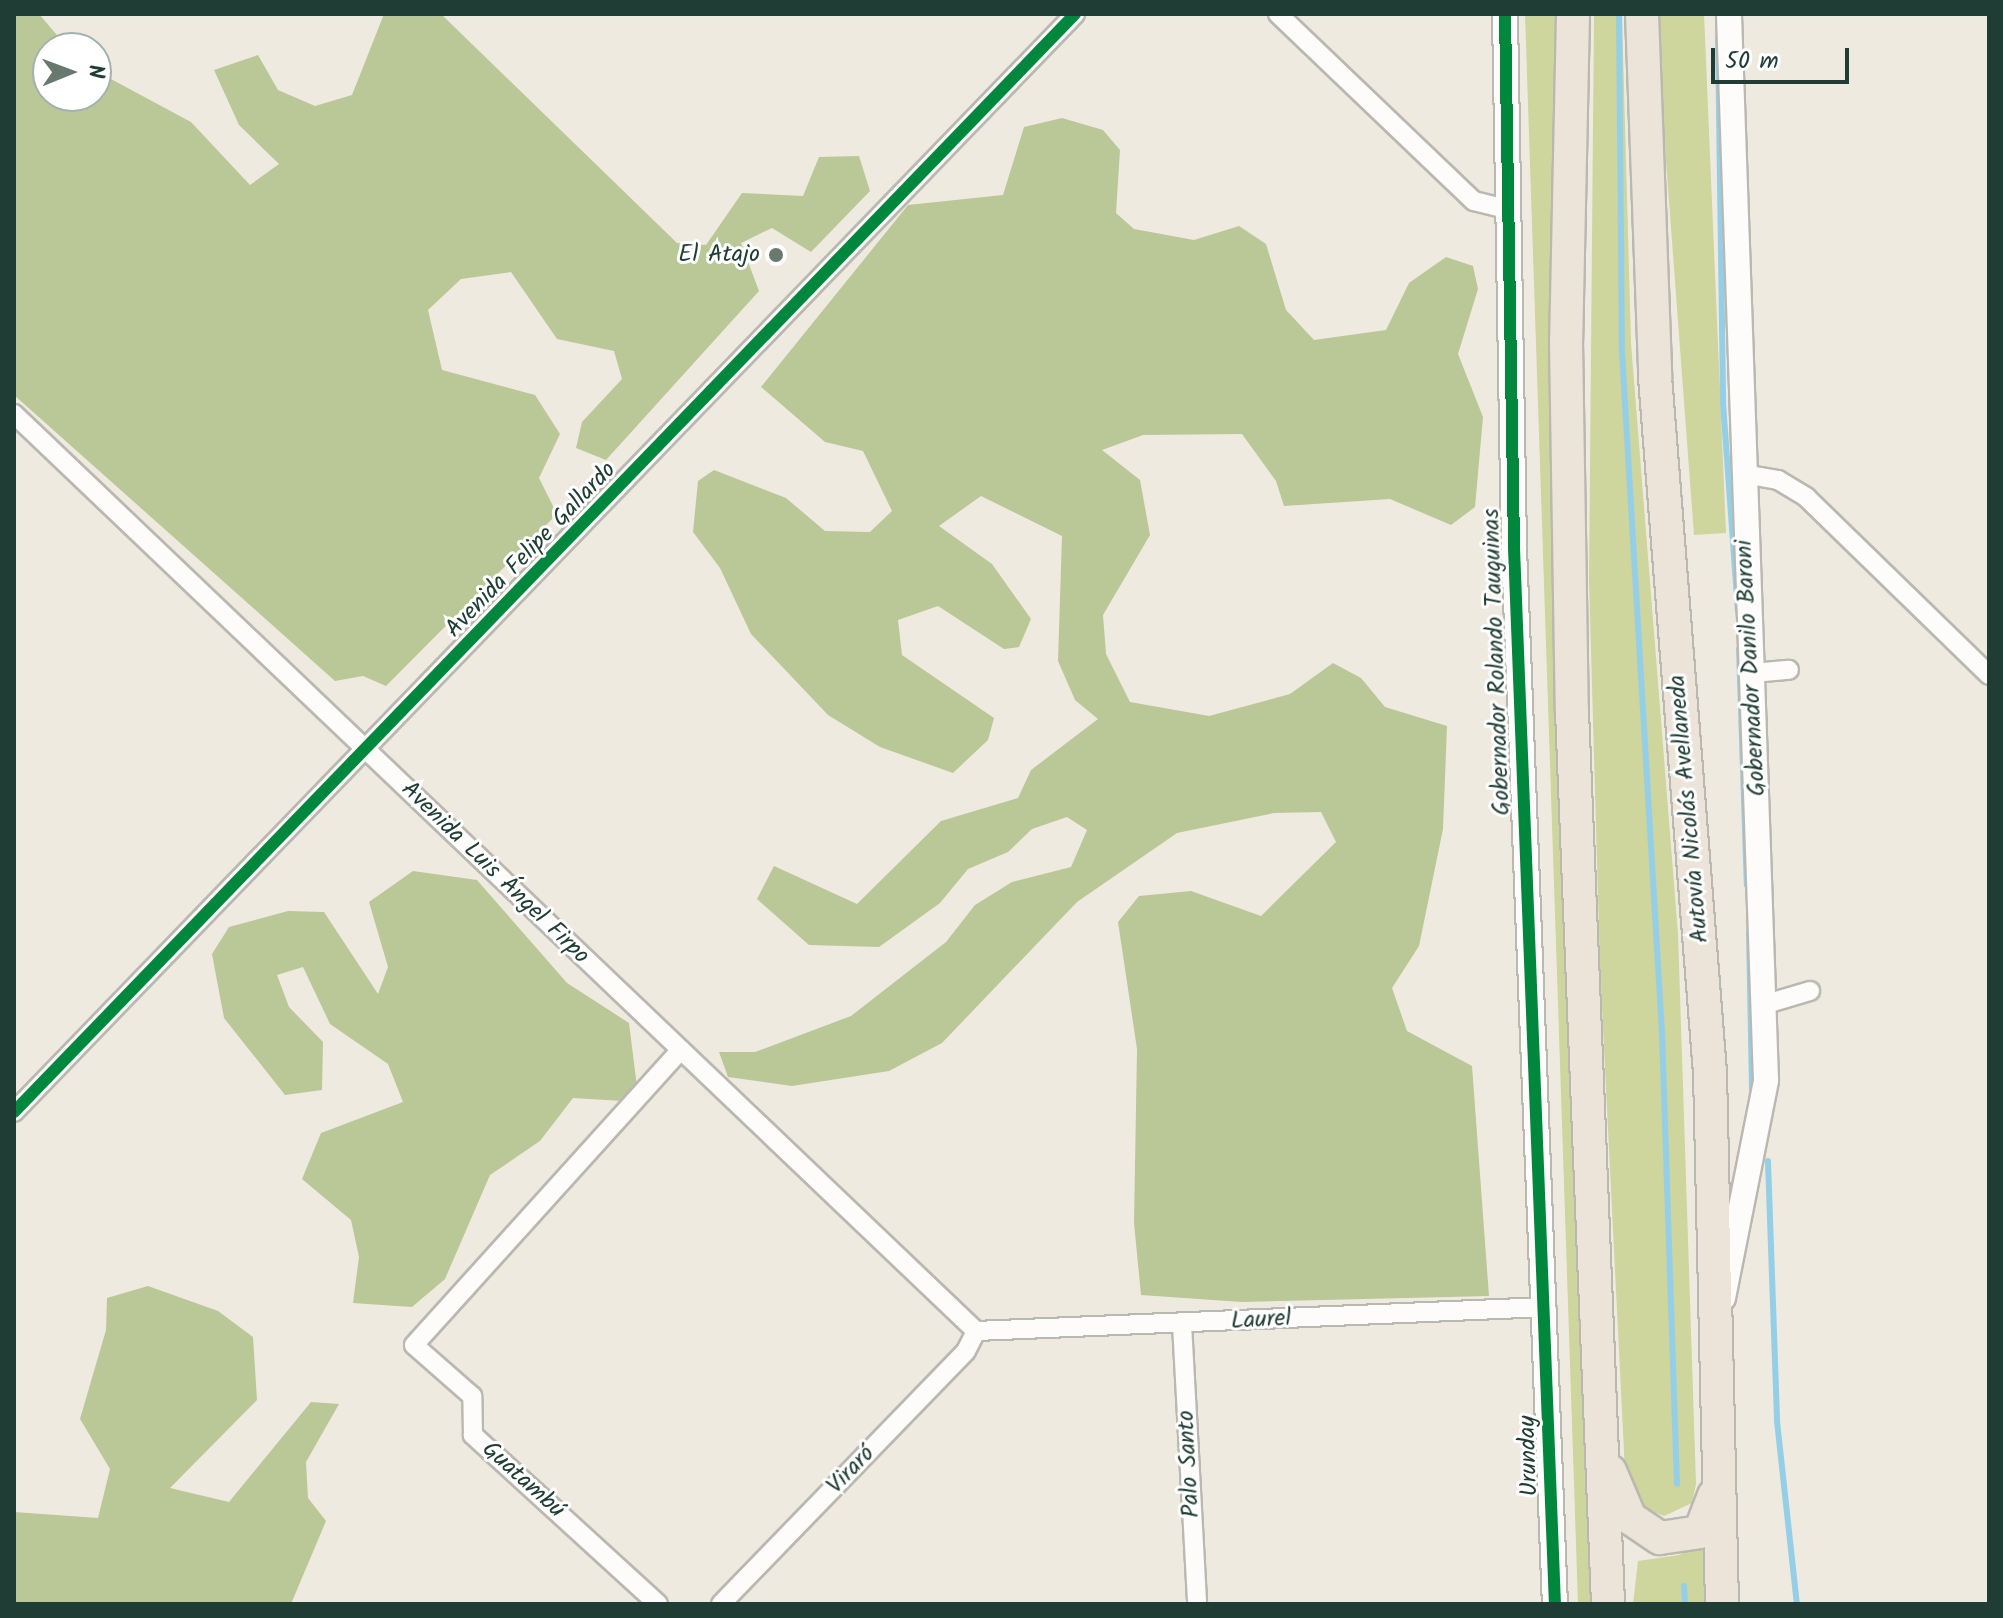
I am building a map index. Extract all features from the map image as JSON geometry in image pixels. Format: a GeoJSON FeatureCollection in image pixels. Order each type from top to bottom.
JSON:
{"type":"FeatureCollection","features":[{"type":"Feature","properties":{"kind":"highway"},"geometry":{"type":"LineString","coordinates":[[1573,14],[1566,341],[1572,711],[1608,1604]]}},
{"type":"Feature","properties":{"kind":"highway","name":"Autovía Nicolás Avellaneda"},"geometry":{"type":"LineString","coordinates":[[1642,14],[1650,304],[1710,1072],[1721,1434],[1722,1604]]}},
{"type":"Feature","properties":{"kind":"highway"},"geometry":{"type":"LineString","coordinates":[[1600,1438],[1630,1518],[1648,1534],[1683,1538],[1707,1526],[1721,1434]]}},
{"type":"Feature","properties":{"kind":"street","name":"Avenida Felipe Gallardo"},"geometry":{"type":"LineString","coordinates":[[14,1112],[369,752],[1075,14]]}},
{"type":"Feature","properties":{"kind":"street"},"geometry":{"type":"LineString","coordinates":[[1278,14],[1474,201],[1505,209]]}},
{"type":"Feature","properties":{"kind":"street","name":"Gobernador Rolando Tauguinas"},"geometry":{"type":"LineString","coordinates":[[1505,14],[1505,209],[1546,1307]]}},
{"type":"Feature","properties":{"kind":"street","name":"Gobernador Danilo Baroni"},"geometry":{"type":"LineString","coordinates":[[1718,1318],[1755,1159],[1766,1004],[1729,14]]}},
{"type":"Feature","properties":{"kind":"street","name":"Avenida Luis Ángel Firpo"},"geometry":{"type":"LineString","coordinates":[[14,414],[976,1331]]}},
{"type":"Feature","properties":{"kind":"street"},"geometry":{"type":"LineString","coordinates":[[1744,474],[1778,480],[1806,497],[1989,675]]}},
{"type":"Feature","properties":{"kind":"street"},"geometry":{"type":"LineString","coordinates":[[1752,673],[1789,670]]}},
{"type":"Feature","properties":{"kind":"street"},"geometry":{"type":"LineString","coordinates":[[1766,1004],[1810,991]]}},
{"type":"Feature","properties":{"kind":"street","name":"Guatambú"},"geometry":{"type":"LineString","coordinates":[[658,1604],[473,1435],[472,1396],[414,1345],[681,1050]]}},
{"type":"Feature","properties":{"kind":"street","name":"Laurel"},"geometry":{"type":"LineString","coordinates":[[976,1331],[1546,1307]]}},
{"type":"Feature","properties":{"kind":"street","name":"Urunday"},"geometry":{"type":"LineString","coordinates":[[1546,1307],[1555,1604]]}},
{"type":"Feature","properties":{"kind":"street","name":"Palo Santo"},"geometry":{"type":"LineString","coordinates":[[1182,1324],[1197,1604]]}},
{"type":"Feature","properties":{"kind":"street","name":"Viraró"},"geometry":{"type":"LineString","coordinates":[[721,1604],[966,1351],[976,1331]]}},
{"type":"Feature","properties":{"kind":"green space"},"geometry":{"type":"Polygon","coordinates":[[[14,14],[39,14],[54,32],[32,32],[32,112],[112,112],[112,80],[191,122],[250,185],[279,164],[239,125],[214,70],[258,55],[278,90],[315,106],[352,95],[384,14],[441,14],[677,243],[706,245],[742,193],[803,196],[819,157],[859,156],[870,191],[811,252],[772,228],[741,243],[759,291],[606,460],[576,448],[582,422],[622,379],[614,351],[557,339],[511,272],[461,279],[428,310],[442,370],[535,395],[560,434],[539,478],[557,514],[386,686],[363,676],[335,681],[14,395],[14,14]]]}},
{"type":"Feature","properties":{"kind":"green space"},"geometry":{"type":"Polygon","coordinates":[[[1525,14],[1562,14],[1599,1604],[1578,1604],[1525,14]]]}},
{"type":"Feature","properties":{"kind":"green space"},"geometry":{"type":"Polygon","coordinates":[[[1594,14],[1622,14],[1631,343],[1678,934],[1696,1484],[1692,1503],[1664,1516],[1637,1505],[1625,1472],[1600,967],[1589,580],[1594,14]]]}},
{"type":"Feature","properties":{"kind":"green space"},"geometry":{"type":"Polygon","coordinates":[[[1655,14],[1704,14],[1726,533],[1694,535],[1655,14]]]}},
{"type":"Feature","properties":{"kind":"green space"},"geometry":{"type":"Polygon","coordinates":[[[1062,118],[1103,130],[1120,150],[1116,213],[1134,229],[1194,240],[1239,226],[1266,244],[1286,310],[1314,340],[1386,330],[1409,283],[1446,257],[1473,266],[1478,289],[1458,354],[1483,417],[1475,507],[1451,525],[1390,499],[1284,506],[1276,481],[1242,434],[1143,435],[1102,450],[1140,480],[1150,535],[1103,615],[1106,654],[1130,702],[1209,716],[1290,694],[1333,663],[1361,678],[1385,707],[1447,726],[1443,829],[1419,946],[1392,988],[1407,1031],[1472,1066],[1489,1296],[1242,1302],[1141,1295],[1134,1223],[1137,1049],[1118,922],[1139,896],[1191,891],[1261,916],[1336,842],[1321,812],[1274,813],[1177,833],[1077,902],[942,1043],[889,1071],[792,1086],[728,1077],[719,1052],[755,1052],[851,1016],[946,942],[975,905],[1012,882],[1071,867],[1087,830],[1067,817],[1032,829],[1008,852],[968,869],[940,903],[879,947],[809,945],[757,899],[774,866],[857,904],[941,821],[1018,798],[1031,770],[1098,719],[1075,700],[1058,661],[1062,536],[981,496],[939,526],[992,564],[1031,619],[1019,647],[1004,649],[938,606],[898,620],[902,655],[994,718],[988,740],[953,773],[880,747],[828,715],[751,634],[720,568],[693,532],[698,481],[714,470],[786,498],[825,531],[870,532],[892,511],[863,451],[825,442],[761,387],[908,205],[1003,195],[1024,127],[1062,118]]]}},
{"type":"Feature","properties":{"kind":"green space"},"geometry":{"type":"Polygon","coordinates":[[[413,871],[477,880],[567,983],[629,1023],[637,1087],[623,1101],[573,1098],[540,1141],[490,1175],[445,1279],[412,1307],[353,1303],[359,1257],[351,1220],[302,1179],[321,1133],[403,1102],[388,1064],[330,1024],[303,967],[277,975],[289,1007],[323,1042],[322,1090],[285,1095],[224,1018],[212,954],[229,927],[288,911],[324,912],[378,994],[388,967],[369,902],[413,871]]]}},
{"type":"Feature","properties":{"kind":"green space"},"geometry":{"type":"Polygon","coordinates":[[[148,1286],[218,1311],[253,1337],[257,1400],[170,1488],[229,1502],[311,1402],[339,1404],[306,1462],[308,1498],[326,1521],[291,1604],[14,1604],[14,1512],[98,1518],[110,1469],[80,1419],[106,1330],[107,1298],[148,1286]]]}},
{"type":"Feature","properties":{"kind":"green space"},"geometry":{"type":"Polygon","coordinates":[[[1712,1536],[1716,1604],[1633,1604],[1638,1561],[1679,1555],[1712,1536]]]}},
{"type":"Feature","properties":{"kind":"waterway"},"geometry":{"type":"LineString","coordinates":[[1619,14],[1622,352],[1662,1033],[1677,1484]]}},
{"type":"Feature","properties":{"kind":"waterway"},"geometry":{"type":"LineString","coordinates":[[1718,38],[1723,403],[1738,610]]}},
{"type":"Feature","properties":{"kind":"waterway"},"geometry":{"type":"LineString","coordinates":[[1739,649],[1747,885]]}},
{"type":"Feature","properties":{"kind":"waterway"},"geometry":{"type":"LineString","coordinates":[[1749,932],[1752,1089]]}},
{"type":"Feature","properties":{"kind":"waterway"},"geometry":{"type":"LineString","coordinates":[[1768,1161],[1777,1421],[1797,1604]]}},
{"type":"Feature","properties":{"kind":"waterway"},"geometry":{"type":"LineString","coordinates":[[1684,1586],[1685,1604]]}},
{"type":"Feature","properties":{"kind":"cycle path"},"geometry":{"type":"LineString","coordinates":[[14,1112],[1075,14]]}},
{"type":"Feature","properties":{"kind":"cycle path"},"geometry":{"type":"LineString","coordinates":[[1505,14],[1514,548],[1555,1604]]}},
{"type":"Feature","properties":{"kind":"place","name":"El Atajo"},"geometry":{"type":"Point","coordinates":[776,255]}}]}
